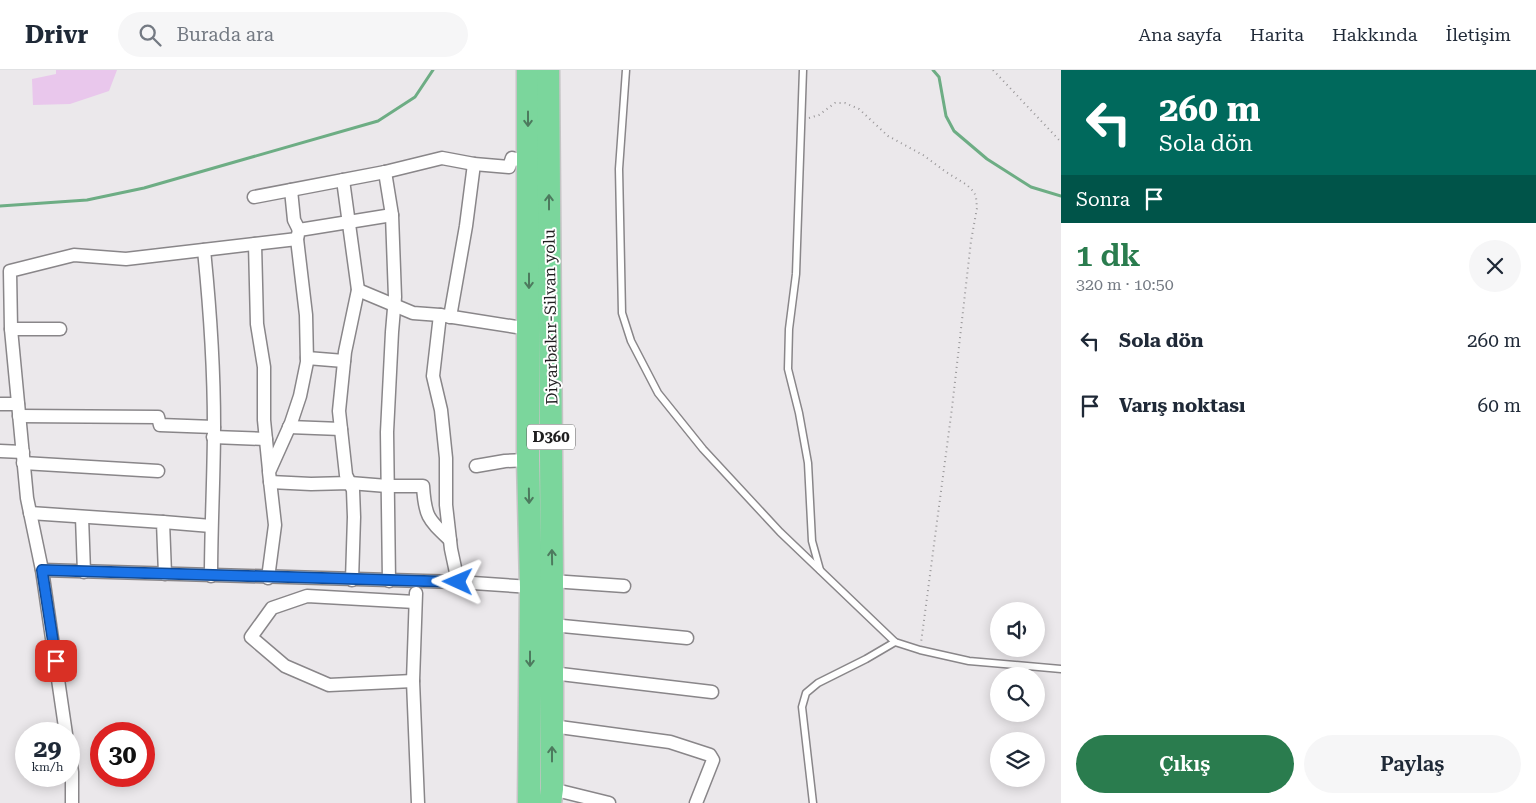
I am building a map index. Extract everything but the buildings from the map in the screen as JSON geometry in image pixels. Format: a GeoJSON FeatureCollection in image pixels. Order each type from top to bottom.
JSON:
{"type":"FeatureCollection","features":[{"type":"Feature","properties":{"kind":"highway","name":"Diyarbakır-Silvan yolu"},"geometry":{"type":"LineString","coordinates":[[528,70],[528,460],[531,587],[529,803]]}},
{"type":"Feature","properties":{"kind":"highway","name":"Diyarbakır-Silvan yolu"},"geometry":{"type":"LineString","coordinates":[[548,70],[552,581],[551,796]]}},
{"type":"Feature","properties":{"kind":"street"},"geometry":{"type":"LineString","coordinates":[[254,197],[385,172],[442,158],[474,164],[509,166],[512,158],[529,163]]}},
{"type":"Feature","properties":{"kind":"street"},"geometry":{"type":"LineString","coordinates":[[458,582],[446,506],[446,458],[441,410],[433,376],[466,226],[474,164]]}},
{"type":"Feature","properties":{"kind":"street"},"geometry":{"type":"LineString","coordinates":[[385,172],[392,215],[395,305],[387,432],[389,581]]}},
{"type":"Feature","properties":{"kind":"street"},"geometry":{"type":"LineString","coordinates":[[344,180],[358,290],[344,361],[339,411],[346,475],[353,490],[352,580]]}},
{"type":"Feature","properties":{"kind":"street"},"geometry":{"type":"LineString","coordinates":[[270,477],[300,396],[307,358],[306,315],[298,234],[294,220],[291,190]]}},
{"type":"Feature","properties":{"kind":"street"},"geometry":{"type":"LineString","coordinates":[[64,722],[42,570],[27,498],[5,275],[10,271],[74,256],[126,259],[255,244],[349,222],[392,215]]}},
{"type":"Feature","properties":{"kind":"street"},"geometry":{"type":"LineString","coordinates":[[255,244],[257,324],[264,367],[264,420],[275,525],[268,578]]}},
{"type":"Feature","properties":{"kind":"street"},"geometry":{"type":"LineString","coordinates":[[204,250],[211,326],[214,432],[210,526],[211,576]]}},
{"type":"Feature","properties":{"kind":"street"},"geometry":{"type":"LineString","coordinates":[[358,290],[414,313],[529,329]]}},
{"type":"Feature","properties":{"kind":"street"},"geometry":{"type":"LineString","coordinates":[[11,329],[60,329]]}},
{"type":"Feature","properties":{"kind":"street"},"geometry":{"type":"LineString","coordinates":[[0,356],[13,355]]}},
{"type":"Feature","properties":{"kind":"street"},"geometry":{"type":"LineString","coordinates":[[307,358],[344,361]]}},
{"type":"Feature","properties":{"kind":"street"},"geometry":{"type":"LineString","coordinates":[[0,404],[18,410],[158,417],[160,425],[266,440]]}},
{"type":"Feature","properties":{"kind":"street"},"geometry":{"type":"LineString","coordinates":[[289,427],[341,429]]}},
{"type":"Feature","properties":{"kind":"street"},"geometry":{"type":"LineString","coordinates":[[0,451],[23,458],[158,471]]}},
{"type":"Feature","properties":{"kind":"street"},"geometry":{"type":"LineString","coordinates":[[476,466],[505,461],[528,460]]}},
{"type":"Feature","properties":{"kind":"street"},"geometry":{"type":"LineString","coordinates":[[270,477],[311,484],[350,483],[423,486],[425,507],[431,521],[450,540]]}},
{"type":"Feature","properties":{"kind":"street"},"geometry":{"type":"LineString","coordinates":[[30,513],[210,526]]}},
{"type":"Feature","properties":{"kind":"street"},"geometry":{"type":"LineString","coordinates":[[82,517],[84,572]]}},
{"type":"Feature","properties":{"kind":"street"},"geometry":{"type":"LineString","coordinates":[[163,522],[165,574]]}},
{"type":"Feature","properties":{"kind":"street"},"geometry":{"type":"LineString","coordinates":[[42,570],[458,582],[531,587]]}},
{"type":"Feature","properties":{"kind":"street"},"geometry":{"type":"LineString","coordinates":[[552,581],[624,586]]}},
{"type":"Feature","properties":{"kind":"street"},"geometry":{"type":"LineString","coordinates":[[416,582],[413,681],[418,803]]}},
{"type":"Feature","properties":{"kind":"street"},"geometry":{"type":"LineString","coordinates":[[413,681],[328,685],[285,666],[250,637],[272,608],[307,596],[415,602]]}},
{"type":"Feature","properties":{"kind":"street"},"geometry":{"type":"LineString","coordinates":[[552,624],[687,638]]}},
{"type":"Feature","properties":{"kind":"street"},"geometry":{"type":"LineString","coordinates":[[552,673],[712,692]]}},
{"type":"Feature","properties":{"kind":"street"},"geometry":{"type":"LineString","coordinates":[[552,726],[670,742],[710,755],[713,760],[696,803]]}},
{"type":"Feature","properties":{"kind":"street"},"geometry":{"type":"LineString","coordinates":[[72,787],[72,803]]}},
{"type":"Feature","properties":{"kind":"street"},"geometry":{"type":"LineString","coordinates":[[551,796],[609,803]]}},
{"type":"Feature","properties":{"kind":"lane"},"geometry":{"type":"LineString","coordinates":[[626,70],[619,169],[622,313],[631,341],[658,393],[703,450],[780,532],[895,642],[920,650],[969,661],[1061,669]]}},
{"type":"Feature","properties":{"kind":"lane"},"geometry":{"type":"LineString","coordinates":[[803,70],[796,274],[789,329],[788,369],[799,413],[808,463],[812,541],[820,571]]}},
{"type":"Feature","properties":{"kind":"lane"},"geometry":{"type":"LineString","coordinates":[[813,803],[802,707],[806,694],[818,683],[895,642]]}},
{"type":"Feature","properties":{"kind":"path"},"geometry":{"type":"LineString","coordinates":[[994,70],[1061,142]]}},
{"type":"Feature","properties":{"kind":"path"},"geometry":{"type":"LineString","coordinates":[[800,121],[819,115],[835,103],[845,103],[859,109],[888,136],[923,155],[967,186],[974,192],[976,197],[977,208],[971,241],[952,408],[920,650]]}},
{"type":"Feature","properties":{"kind":"shaded area"},"geometry":{"type":"Polygon","coordinates":[[[56,70],[117,70],[109,91],[70,104],[33,105],[32,79],[56,74],[56,70]]]}},
{"type":"Feature","properties":{"kind":"waterway"},"geometry":{"type":"LineString","coordinates":[[0,206],[87,200],[144,188],[378,121],[415,97],[433,70]]}},
{"type":"Feature","properties":{"kind":"waterway"},"geometry":{"type":"LineString","coordinates":[[933,70],[939,77],[946,116],[954,131],[987,159],[1031,187],[1061,196]]}},
{"type":"Feature","properties":{"kind":"route"},"geometry":{"type":"LineString","coordinates":[[56,661],[42,570],[458,582]]}}]}
